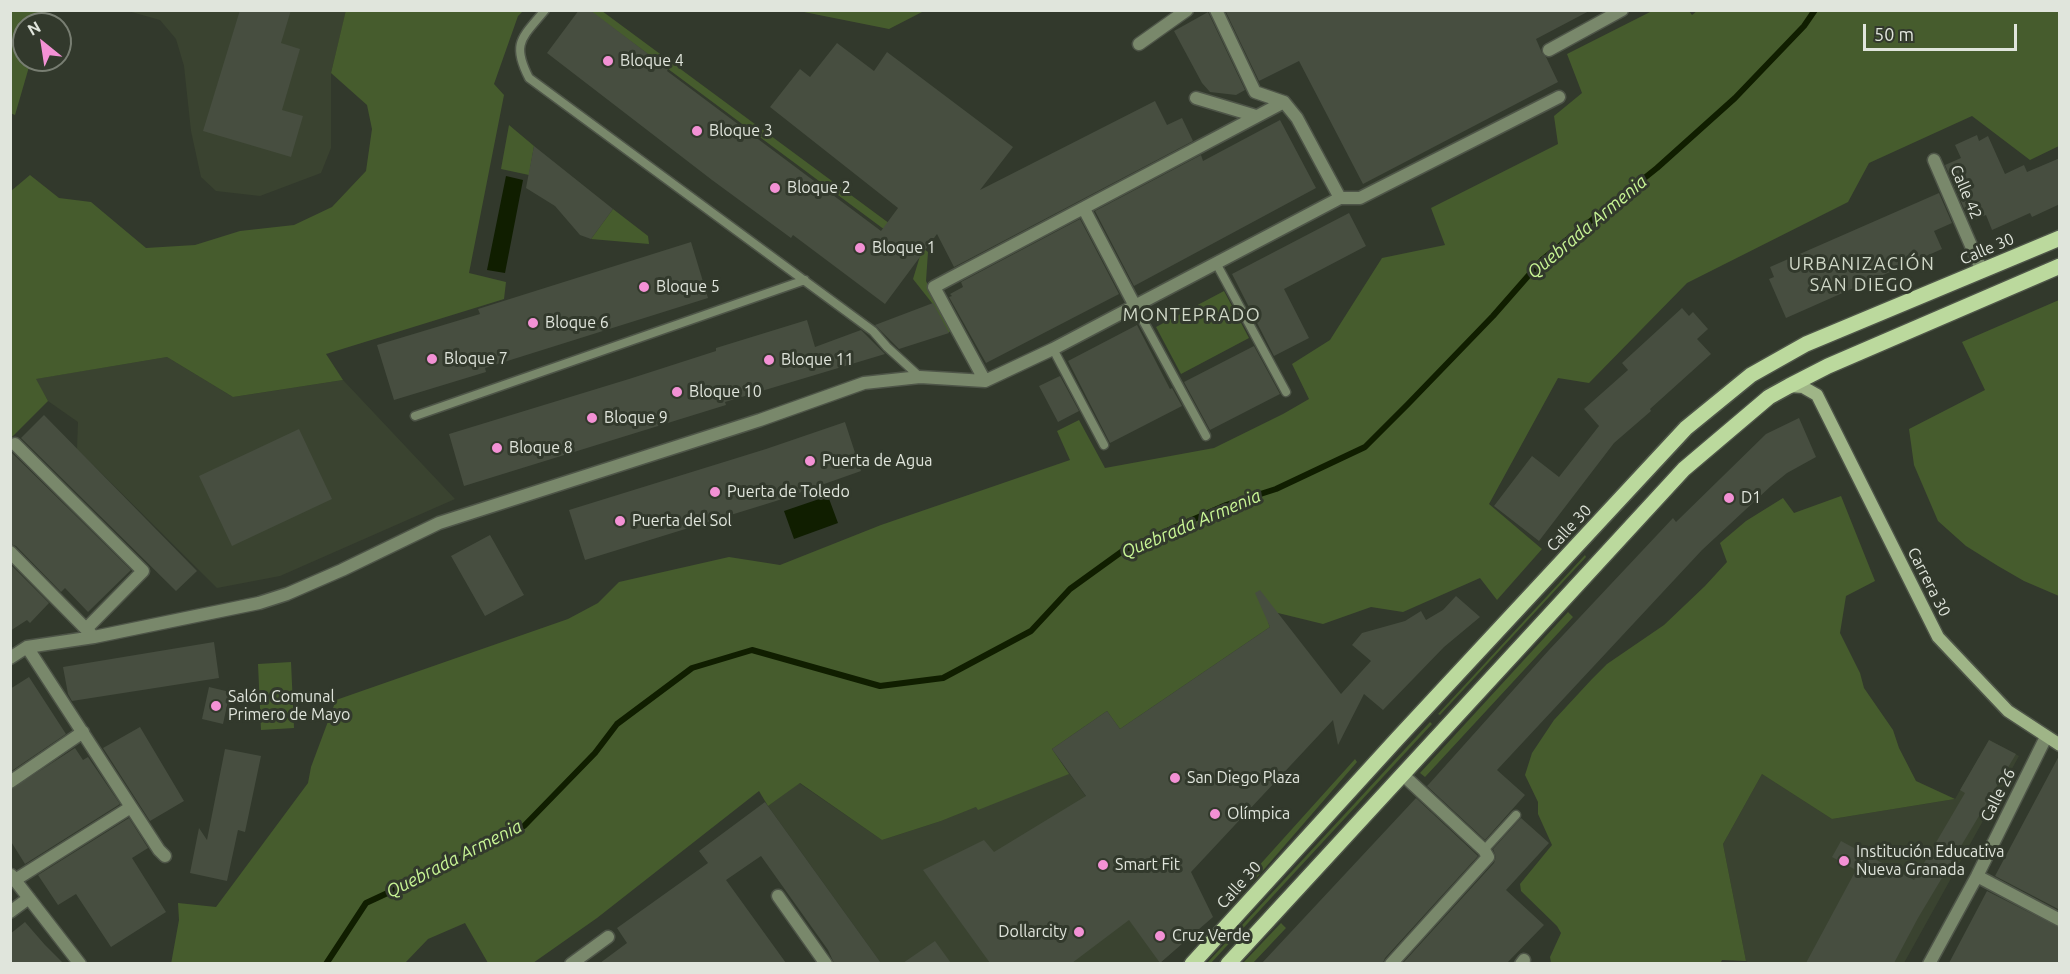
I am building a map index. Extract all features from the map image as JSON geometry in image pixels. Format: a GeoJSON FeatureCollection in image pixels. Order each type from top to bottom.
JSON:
{"type":"FeatureCollection","features":[{"type":"Feature","properties":{"kind":"main road","name":"Calle 30"},"geometry":{"type":"LineString","coordinates":[[1192,963],[1686,429],[1751,375],[1806,344],[2060,238]]}},
{"type":"Feature","properties":{"kind":"main road"},"geometry":{"type":"LineString","coordinates":[[1228,963],[1684,470],[1769,397],[1828,366],[2060,266]]}},
{"type":"Feature","properties":{"kind":"street"},"geometry":{"type":"LineString","coordinates":[[1139,44],[1187,10]]}},
{"type":"Feature","properties":{"kind":"street"},"geometry":{"type":"LineString","coordinates":[[1216,10],[1255,92],[1284,102],[1297,118],[1340,198]]}},
{"type":"Feature","properties":{"kind":"street"},"geometry":{"type":"LineString","coordinates":[[1548,50],[1622,10]]}},
{"type":"Feature","properties":{"kind":"street"},"geometry":{"type":"LineString","coordinates":[[10,658],[27,647],[90,633],[259,603],[320,579],[439,523],[760,420],[864,383],[920,377],[985,381],[1135,306],[1340,198],[1360,198],[1559,97]]}},
{"type":"Feature","properties":{"kind":"street"},"geometry":{"type":"LineString","coordinates":[[1196,98],[1256,116]]}},
{"type":"Feature","properties":{"kind":"street"},"geometry":{"type":"LineString","coordinates":[[985,381],[934,287],[1284,102]]}},
{"type":"Feature","properties":{"kind":"street","name":"Calle 42"},"geometry":{"type":"LineString","coordinates":[[1934,160],[1982,271]]}},
{"type":"Feature","properties":{"kind":"street"},"geometry":{"type":"LineString","coordinates":[[1084,209],[1135,306]]}},
{"type":"Feature","properties":{"kind":"street"},"geometry":{"type":"LineString","coordinates":[[1789,386],[1803,387],[1817,395],[1819,380],[1828,366]]}},
{"type":"Feature","properties":{"kind":"street","name":"Carrera 30"},"geometry":{"type":"LineString","coordinates":[[1817,395],[1938,637],[2008,711],[2060,745]]}},
{"type":"Feature","properties":{"kind":"street"},"geometry":{"type":"LineString","coordinates":[[15,444],[143,571],[90,633]]}},
{"type":"Feature","properties":{"kind":"street"},"geometry":{"type":"LineString","coordinates":[[10,552],[90,633]]}},
{"type":"Feature","properties":{"kind":"street"},"geometry":{"type":"LineString","coordinates":[[27,647],[165,856]]}},
{"type":"Feature","properties":{"kind":"street"},"geometry":{"type":"LineString","coordinates":[[10,782],[83,732]]}},
{"type":"Feature","properties":{"kind":"street","name":"Calle 26"},"geometry":{"type":"LineString","coordinates":[[1929,963],[1977,876],[2046,737]]}},
{"type":"Feature","properties":{"kind":"street"},"geometry":{"type":"LineString","coordinates":[[1391,963],[1488,857],[1484,850],[1402,774]]}},
{"type":"Feature","properties":{"kind":"street"},"geometry":{"type":"LineString","coordinates":[[80,963],[13,877],[131,807]]}},
{"type":"Feature","properties":{"kind":"street"},"geometry":{"type":"LineString","coordinates":[[1977,876],[2060,920]]}},
{"type":"Feature","properties":{"kind":"street"},"geometry":{"type":"LineString","coordinates":[[778,896],[826,963]]}},
{"type":"Feature","properties":{"kind":"street"},"geometry":{"type":"LineString","coordinates":[[10,912],[29,898]]}},
{"type":"Feature","properties":{"kind":"street"},"geometry":{"type":"LineString","coordinates":[[571,963],[608,937]]}},
{"type":"Feature","properties":{"kind":"lane"},"geometry":{"type":"LineString","coordinates":[[545,10],[525,34],[520,45],[520,61],[529,78],[873,331],[920,377]]}},
{"type":"Feature","properties":{"kind":"lane"},"geometry":{"type":"LineString","coordinates":[[1216,263],[1286,392]]}},
{"type":"Feature","properties":{"kind":"lane"},"geometry":{"type":"LineString","coordinates":[[415,416],[805,280]]}},
{"type":"Feature","properties":{"kind":"lane"},"geometry":{"type":"LineString","coordinates":[[1135,306],[1206,436]]}},
{"type":"Feature","properties":{"kind":"lane"},"geometry":{"type":"LineString","coordinates":[[1053,348],[1104,444]]}},
{"type":"Feature","properties":{"kind":"lane"},"geometry":{"type":"LineString","coordinates":[[1484,850],[1516,815]]}},
{"type":"Feature","properties":{"kind":"shaded area"},"geometry":{"type":"Polygon","coordinates":[[[346,10],[523,11],[518,16],[494,84],[504,95],[469,273],[506,282],[504,299],[326,354],[343,380],[233,397],[167,357],[36,379],[48,401],[11,438],[11,191],[30,175],[59,198],[91,202],[146,248],[195,245],[240,231],[294,225],[332,207],[366,171],[372,129],[367,105],[331,73],[346,10]]]}},
{"type":"Feature","properties":{"kind":"shaded area"},"geometry":{"type":"Polygon","coordinates":[[[1698,10],[2059,11],[2059,146],[2030,160],[1972,116],[1869,163],[1848,202],[1687,283],[1589,383],[1558,378],[1489,504],[1542,549],[1497,600],[1480,578],[1403,612],[1371,607],[1323,624],[1278,613],[1268,622],[1270,627],[1120,729],[1107,711],[1052,749],[1069,774],[978,810],[976,807],[882,840],[800,783],[768,806],[759,791],[597,918],[533,963],[488,963],[465,923],[428,939],[405,963],[171,964],[179,920],[178,903],[216,907],[308,783],[311,767],[336,700],[568,619],[598,603],[619,582],[729,557],[780,565],[881,525],[1070,460],[1057,431],[1079,420],[1105,468],[1214,448],[1283,414],[1309,399],[1292,364],[1330,340],[1382,258],[1445,245],[1431,208],[1558,144],[1554,116],[1582,93],[1567,54],[1652,11],[1689,11],[1692,15],[1698,10]]]}},
{"type":"Feature","properties":{"kind":"shaded area"},"geometry":{"type":"Polygon","coordinates":[[[10,11],[46,11],[12,12],[12,72],[28,72],[15,115],[10,113],[10,11]]]}},
{"type":"Feature","properties":{"kind":"shaded area"},"geometry":{"type":"Polygon","coordinates":[[[128,11],[346,11],[331,73],[331,148],[321,173],[260,196],[216,191],[201,177],[191,131],[184,66],[176,39],[160,20],[128,11]]]}},
{"type":"Feature","properties":{"kind":"shaded area"},"geometry":{"type":"Polygon","coordinates":[[[590,11],[602,11],[928,252],[926,281],[951,331],[945,334],[932,303],[913,279],[920,256],[590,11]]]}},
{"type":"Feature","properties":{"kind":"shaded area"},"geometry":{"type":"Polygon","coordinates":[[[799,11],[924,11],[889,29],[799,11]]]}},
{"type":"Feature","properties":{"kind":"shaded area"},"geometry":{"type":"Polygon","coordinates":[[[509,125],[534,146],[529,175],[501,169],[509,125]]]}},
{"type":"Feature","properties":{"kind":"shaded area"},"geometry":{"type":"Polygon","coordinates":[[[506,176],[523,180],[505,273],[487,270],[506,176]]]}},
{"type":"Feature","properties":{"kind":"shaded area"},"geometry":{"type":"Polygon","coordinates":[[[613,209],[648,236],[649,244],[591,239],[613,209]]]}},
{"type":"Feature","properties":{"kind":"shaded area"},"geometry":{"type":"Polygon","coordinates":[[[1224,291],[1249,338],[1181,374],[1156,327],[1224,291]]]}},
{"type":"Feature","properties":{"kind":"shaded area"},"geometry":{"type":"Polygon","coordinates":[[[2059,300],[2059,596],[2024,581],[1998,566],[1966,546],[1938,521],[1914,465],[1909,429],[1985,390],[1962,342],[2059,300]]]}},
{"type":"Feature","properties":{"kind":"shaded area"},"geometry":{"type":"Polygon","coordinates":[[[167,357],[233,397],[343,380],[455,499],[280,576],[217,588],[77,449],[78,422],[48,401],[35,379],[167,357]]]}},
{"type":"Feature","properties":{"kind":"shaded area"},"geometry":{"type":"Polygon","coordinates":[[[828,496],[838,523],[794,539],[784,511],[828,496]]]}},
{"type":"Feature","properties":{"kind":"shaded area"},"geometry":{"type":"Polygon","coordinates":[[[1841,496],[1875,581],[1846,596],[1840,633],[1860,673],[1864,688],[1893,730],[1899,748],[1916,781],[1955,799],[1832,819],[1762,774],[1723,844],[1746,961],[1722,960],[1720,964],[1551,963],[1550,957],[1561,933],[1557,926],[1521,891],[1520,884],[1552,845],[1538,814],[1538,802],[1525,775],[1532,753],[1554,720],[1607,664],[1664,625],[1705,586],[1727,562],[1720,543],[1746,521],[1783,498],[1794,513],[1841,496]]]}},
{"type":"Feature","properties":{"kind":"shaded area"},"geometry":{"type":"Polygon","coordinates":[[[1585,555],[1586,557],[1440,715],[1438,714],[1585,555]]]}},
{"type":"Feature","properties":{"kind":"shaded area"},"geometry":{"type":"Polygon","coordinates":[[[1568,612],[1573,617],[1425,777],[1420,773],[1568,612]]]}},
{"type":"Feature","properties":{"kind":"shaded area"},"geometry":{"type":"Polygon","coordinates":[[[291,662],[294,728],[261,730],[258,664],[291,662]]]}},
{"type":"Feature","properties":{"kind":"shaded area"},"geometry":{"type":"Polygon","coordinates":[[[1430,722],[1432,724],[1211,963],[1207,963],[1430,722]]]}},
{"type":"Feature","properties":{"kind":"shaded area","name":"Institución Educativa Nueva Granada"},"geometry":{"type":"Polygon","coordinates":[[[1989,740],[2019,756],[1904,963],[1751,964],[1746,961],[1723,844],[1762,774],[1832,819],[1955,799],[1989,740]]]}},
{"type":"Feature","properties":{"kind":"shaded area"},"geometry":{"type":"Polygon","coordinates":[[[1355,759],[1357,762],[1253,882],[1247,879],[1355,759]]]}},
{"type":"Feature","properties":{"kind":"shaded area"},"geometry":{"type":"Polygon","coordinates":[[[1067,770],[1187,939],[1160,963],[881,963],[768,806],[799,783],[882,840],[941,821],[1067,770]]]}},
{"type":"Feature","properties":{"kind":"shaded area"},"geometry":{"type":"Polygon","coordinates":[[[1281,923],[1286,928],[1253,963],[1243,963],[1281,923]]]}},
{"type":"Feature","properties":{"kind":"building"},"geometry":{"type":"Polygon","coordinates":[[[240,10],[291,10],[281,43],[300,49],[282,110],[303,116],[291,157],[203,131],[240,10]]]}},
{"type":"Feature","properties":{"kind":"building"},"geometry":{"type":"Polygon","coordinates":[[[579,10],[590,10],[668,69],[667,71],[881,231],[898,208],[770,107],[800,69],[810,77],[837,43],[874,71],[887,52],[1013,147],[980,190],[1155,101],[1167,125],[1182,118],[1193,141],[954,267],[937,234],[885,304],[793,235],[791,238],[712,180],[547,53],[579,10]]]}},
{"type":"Feature","properties":{"kind":"building"},"geometry":{"type":"Polygon","coordinates":[[[1225,10],[1591,10],[1536,39],[1558,82],[1363,184],[1299,61],[1259,81],[1225,10]]]}},
{"type":"Feature","properties":{"kind":"building"},"geometry":{"type":"Polygon","coordinates":[[[1208,12],[1245,90],[1236,95],[1210,92],[1202,83],[1174,31],[1208,12]]]}},
{"type":"Feature","properties":{"kind":"building"},"geometry":{"type":"Polygon","coordinates":[[[1280,120],[1316,188],[1134,286],[1095,211],[1201,155],[1203,161],[1280,120]]]}},
{"type":"Feature","properties":{"kind":"building"},"geometry":{"type":"Polygon","coordinates":[[[1977,135],[1979,141],[1988,136],[2005,174],[2024,165],[2027,172],[2060,158],[2060,204],[2032,217],[2030,213],[1992,230],[1986,215],[1970,222],[1945,165],[1961,158],[1955,145],[1977,135]]]}},
{"type":"Feature","properties":{"kind":"building"},"geometry":{"type":"Polygon","coordinates":[[[534,146],[613,209],[591,239],[580,235],[555,206],[526,188],[534,146]]]}},
{"type":"Feature","properties":{"kind":"building"},"geometry":{"type":"Polygon","coordinates":[[[1939,193],[1952,223],[1934,231],[1942,249],[1786,318],[1769,279],[1774,277],[1770,267],[1939,193]]]}},
{"type":"Feature","properties":{"kind":"building"},"geometry":{"type":"Polygon","coordinates":[[[1349,213],[1366,246],[1284,289],[1309,338],[1274,356],[1232,274],[1349,213]]]}},
{"type":"Feature","properties":{"kind":"building"},"geometry":{"type":"Polygon","coordinates":[[[1080,219],[1119,294],[986,363],[949,297],[952,296],[950,294],[963,287],[961,282],[1080,219]]]}},
{"type":"Feature","properties":{"kind":"building"},"geometry":{"type":"Polygon","coordinates":[[[691,242],[708,298],[485,368],[486,372],[394,400],[377,345],[480,314],[478,309],[691,242]]]}},
{"type":"Feature","properties":{"kind":"building"},"geometry":{"type":"Polygon","coordinates":[[[933,303],[949,333],[899,349],[875,325],[933,303]]]}},
{"type":"Feature","properties":{"kind":"building"},"geometry":{"type":"Polygon","coordinates":[[[1682,308],[1689,316],[1693,312],[1708,329],[1697,339],[1711,354],[1614,443],[1539,541],[1494,506],[1532,456],[1559,477],[1599,426],[1584,409],[1628,370],[1622,363],[1682,308]]]}},
{"type":"Feature","properties":{"kind":"building"},"geometry":{"type":"Polygon","coordinates":[[[807,320],[815,347],[861,330],[885,354],[725,402],[726,405],[464,486],[449,434],[629,379],[716,351],[716,348],[807,320]]]}},
{"type":"Feature","properties":{"kind":"building"},"geometry":{"type":"Polygon","coordinates":[[[1137,325],[1170,389],[1172,388],[1182,406],[1110,443],[1068,361],[1137,325]]]}},
{"type":"Feature","properties":{"kind":"building"},"geometry":{"type":"Polygon","coordinates":[[[1254,346],[1280,394],[1210,430],[1184,382],[1254,346]]]}},
{"type":"Feature","properties":{"kind":"building"},"geometry":{"type":"Polygon","coordinates":[[[1060,376],[1079,411],[1058,422],[1039,386],[1060,376]]]}},
{"type":"Feature","properties":{"kind":"building"},"geometry":{"type":"Polygon","coordinates":[[[44,415],[197,571],[176,591],[21,438],[44,415]]]}},
{"type":"Feature","properties":{"kind":"building"},"geometry":{"type":"Polygon","coordinates":[[[1799,418],[1816,457],[1787,473],[1771,486],[1702,550],[1497,770],[1525,795],[1485,840],[1427,786],[1549,650],[1673,518],[1676,522],[1766,434],[1799,418]]]}},
{"type":"Feature","properties":{"kind":"building"},"geometry":{"type":"Polygon","coordinates":[[[845,422],[861,471],[776,501],[585,560],[569,510],[845,422]]]}},
{"type":"Feature","properties":{"kind":"building"},"geometry":{"type":"Polygon","coordinates":[[[299,429],[332,499],[232,546],[199,476],[299,429]]]}},
{"type":"Feature","properties":{"kind":"building"},"geometry":{"type":"Polygon","coordinates":[[[10,451],[131,570],[88,612],[65,588],[61,592],[16,546],[10,544],[10,451]]]}},
{"type":"Feature","properties":{"kind":"building"},"geometry":{"type":"Polygon","coordinates":[[[490,535],[524,595],[485,616],[451,556],[490,535]]]}},
{"type":"Feature","properties":{"kind":"building"},"geometry":{"type":"Polygon","coordinates":[[[10,564],[49,603],[30,623],[27,620],[10,631],[10,564]]]}},
{"type":"Feature","properties":{"kind":"building"},"geometry":{"type":"Polygon","coordinates":[[[1260,590],[1341,694],[1371,661],[1352,645],[1362,633],[1405,621],[1421,611],[1426,620],[1443,610],[1456,596],[1480,617],[1444,647],[1383,710],[1364,694],[1338,745],[1333,720],[1191,872],[1213,917],[1160,963],[1129,920],[1072,963],[990,963],[923,870],[984,840],[994,852],[1086,796],[1052,749],[1107,711],[1120,729],[1270,627],[1255,593],[1260,590]]]}},
{"type":"Feature","properties":{"kind":"building"},"geometry":{"type":"Polygon","coordinates":[[[214,642],[219,678],[72,701],[68,694],[63,667],[214,642]]]}},
{"type":"Feature","properties":{"kind":"building"},"geometry":{"type":"Polygon","coordinates":[[[29,677],[66,734],[10,772],[10,689],[29,677]]]}},
{"type":"Feature","properties":{"kind":"building","name":"Salón Comunal Primero de Mayo"},"geometry":{"type":"Polygon","coordinates":[[[209,687],[230,692],[223,724],[202,719],[209,687]]]}},
{"type":"Feature","properties":{"kind":"building"},"geometry":{"type":"Polygon","coordinates":[[[140,727],[184,801],[150,821],[103,748],[140,727]]]}},
{"type":"Feature","properties":{"kind":"building"},"geometry":{"type":"Polygon","coordinates":[[[1989,740],[2016,754],[1918,918],[1894,963],[1806,963],[1856,870],[1832,857],[1841,841],[1914,880],[1965,793],[1960,790],[1989,740]]]}},
{"type":"Feature","properties":{"kind":"building"},"geometry":{"type":"Polygon","coordinates":[[[75,748],[83,760],[88,757],[120,804],[25,864],[10,840],[10,790],[75,748]]]}},
{"type":"Feature","properties":{"kind":"building"},"geometry":{"type":"Polygon","coordinates":[[[225,749],[261,756],[245,832],[238,830],[227,881],[190,873],[199,828],[207,840],[225,749]]]}},
{"type":"Feature","properties":{"kind":"building"},"geometry":{"type":"Polygon","coordinates":[[[2060,754],[2060,910],[1995,876],[2060,754]]]}},
{"type":"Feature","properties":{"kind":"building"},"geometry":{"type":"Polygon","coordinates":[[[1416,798],[1478,856],[1385,958],[1383,963],[1262,963],[1416,798]]]}},
{"type":"Feature","properties":{"kind":"building"},"geometry":{"type":"Polygon","coordinates":[[[765,802],[881,963],[834,963],[828,950],[761,856],[726,880],[786,963],[600,963],[627,943],[617,928],[708,863],[699,851],[765,802]]]}},
{"type":"Feature","properties":{"kind":"building"},"geometry":{"type":"Polygon","coordinates":[[[129,818],[148,848],[132,858],[166,912],[111,947],[76,894],[58,905],[38,875],[129,818]]]}},
{"type":"Feature","properties":{"kind":"building"},"geometry":{"type":"Polygon","coordinates":[[[1521,818],[1549,843],[1506,890],[1544,925],[1507,963],[1403,963],[1494,863],[1496,857],[1493,849],[1521,818]]]}},
{"type":"Feature","properties":{"kind":"building"},"geometry":{"type":"Polygon","coordinates":[[[1987,891],[2060,928],[2060,963],[1949,963],[1987,891]]]}},
{"type":"Feature","properties":{"kind":"building"},"geometry":{"type":"Polygon","coordinates":[[[25,922],[63,963],[10,963],[10,934],[25,922]]]}},
{"type":"Feature","properties":{"kind":"building"},"geometry":{"type":"Polygon","coordinates":[[[935,941],[951,963],[903,963],[935,941]]]}},
{"type":"Feature","properties":{"kind":"waterway","name":"Quebrada Armenia"},"geometry":{"type":"LineString","coordinates":[[326,964],[366,903],[491,845],[524,826],[595,753],[617,724],[692,668],[752,650],[880,686],[943,678],[1031,631],[1070,589],[1124,550],[1226,505],[1276,489],[1365,447],[1493,316],[1543,259],[1657,168],[1735,98],[1804,26],[1815,10]]}},
{"type":"Feature","properties":{"kind":"place","name":"Bloque 4"},"geometry":{"type":"Point","coordinates":[608,61]}},
{"type":"Feature","properties":{"kind":"place","name":"Bloque 3"},"geometry":{"type":"Point","coordinates":[697,131]}},
{"type":"Feature","properties":{"kind":"place","name":"Bloque 2"},"geometry":{"type":"Point","coordinates":[775,188]}},
{"type":"Feature","properties":{"kind":"place","name":"Bloque 1"},"geometry":{"type":"Point","coordinates":[860,248]}},
{"type":"Feature","properties":{"kind":"place","name":"Bloque 5"},"geometry":{"type":"Point","coordinates":[644,287]}},
{"type":"Feature","properties":{"kind":"place","name":"Bloque 6"},"geometry":{"type":"Point","coordinates":[533,323]}},
{"type":"Feature","properties":{"kind":"place","name":"Bloque 7"},"geometry":{"type":"Point","coordinates":[432,359]}},
{"type":"Feature","properties":{"kind":"place","name":"Bloque 11"},"geometry":{"type":"Point","coordinates":[769,360]}},
{"type":"Feature","properties":{"kind":"place","name":"Bloque 10"},"geometry":{"type":"Point","coordinates":[677,392]}},
{"type":"Feature","properties":{"kind":"place","name":"Bloque 9"},"geometry":{"type":"Point","coordinates":[592,418]}},
{"type":"Feature","properties":{"kind":"place","name":"Bloque 8"},"geometry":{"type":"Point","coordinates":[497,448]}},
{"type":"Feature","properties":{"kind":"place","name":"Puerta de Agua"},"geometry":{"type":"Point","coordinates":[810,461]}},
{"type":"Feature","properties":{"kind":"place","name":"Puerta de Toledo"},"geometry":{"type":"Point","coordinates":[715,492]}},
{"type":"Feature","properties":{"kind":"place","name":"D1"},"geometry":{"type":"Point","coordinates":[1729,498]}},
{"type":"Feature","properties":{"kind":"place","name":"Puerta del Sol"},"geometry":{"type":"Point","coordinates":[620,521]}},
{"type":"Feature","properties":{"kind":"place","name":"Salón Comunal Primero de Mayo"},"geometry":{"type":"Point","coordinates":[216,706]}},
{"type":"Feature","properties":{"kind":"place","name":"San Diego Plaza"},"geometry":{"type":"Point","coordinates":[1175,778]}},
{"type":"Feature","properties":{"kind":"place","name":"Olímpica"},"geometry":{"type":"Point","coordinates":[1215,814]}},
{"type":"Feature","properties":{"kind":"place","name":"Institución Educativa Nueva Granada"},"geometry":{"type":"Point","coordinates":[1844,861]}},
{"type":"Feature","properties":{"kind":"place","name":"Smart Fit"},"geometry":{"type":"Point","coordinates":[1103,865]}},
{"type":"Feature","properties":{"kind":"place","name":"Dollarcity"},"geometry":{"type":"Point","coordinates":[1079,932]}},
{"type":"Feature","properties":{"kind":"place","name":"Cruz Verde"},"geometry":{"type":"Point","coordinates":[1160,936]}},
{"type":"Feature","properties":{"kind":"district","name":"URBANIZACIÓN SAN DIEGO"},"geometry":{"type":"Point","coordinates":[1862,274]}},
{"type":"Feature","properties":{"kind":"district","name":"MONTEPRADO"},"geometry":{"type":"Point","coordinates":[1192,315]}}]}
